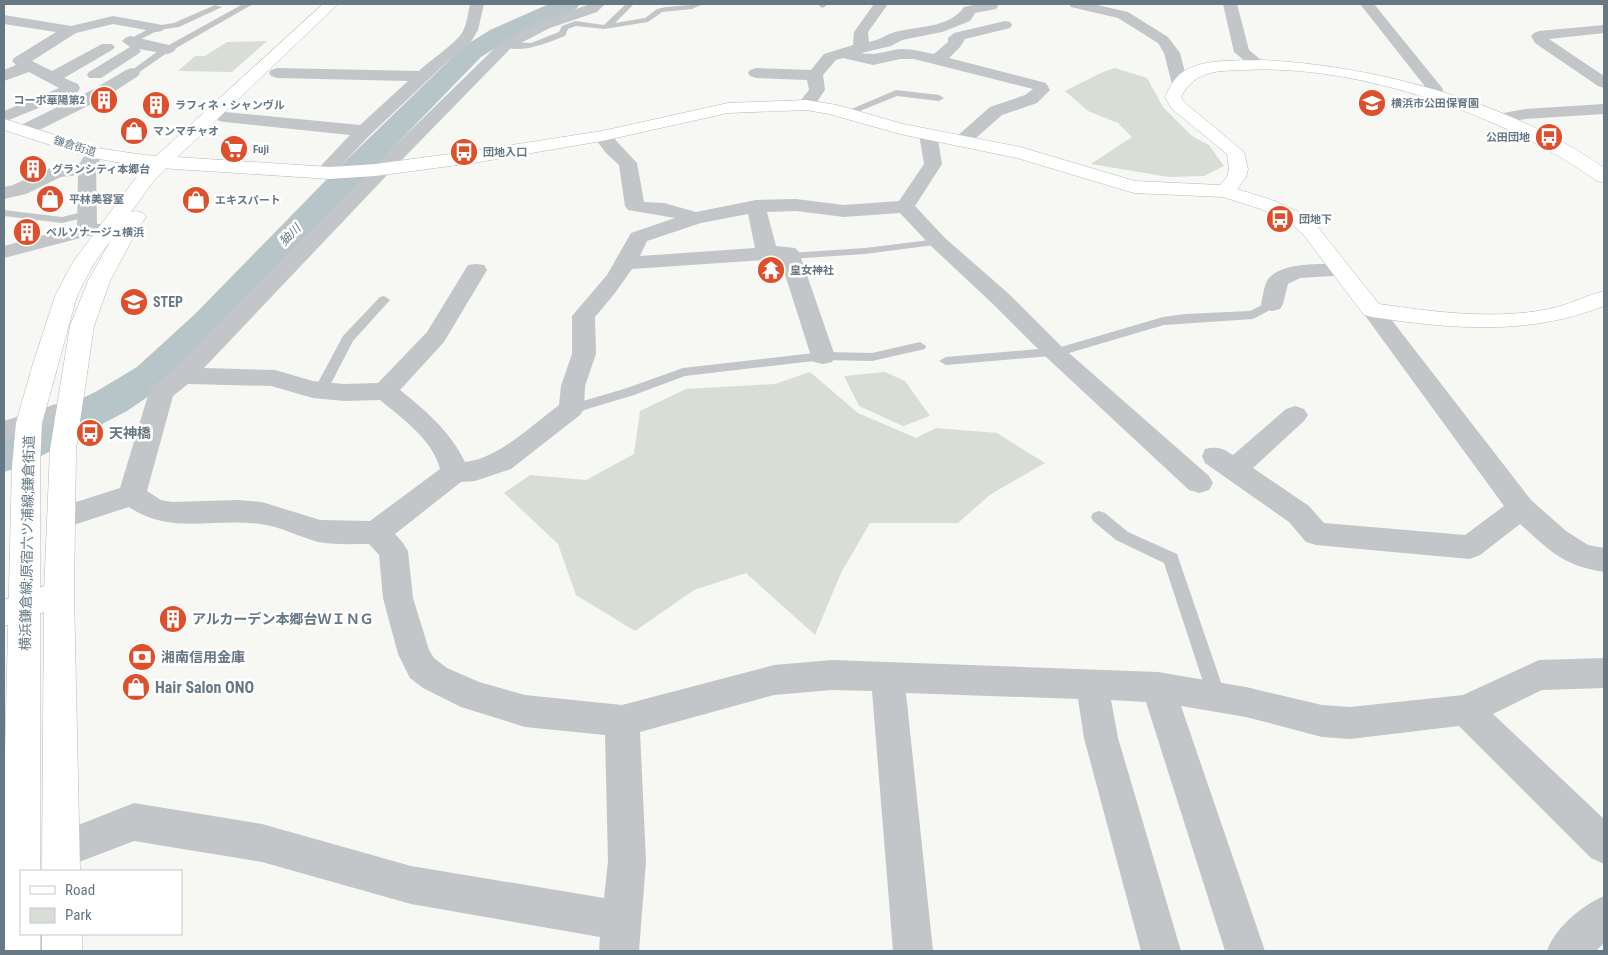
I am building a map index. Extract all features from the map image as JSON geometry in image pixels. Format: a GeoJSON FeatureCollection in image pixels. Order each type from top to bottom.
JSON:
{"type":"FeatureCollection","features":[{"type":"Feature","properties":{"kind":"street","name":"横浜鎌倉線;原宿六ツ浦線;鎌倉街道"},"geometry":{"type":"LineString","coordinates":[[169,162],[331,4]]}},
{"type":"Feature","properties":{"kind":"street","name":"横浜鎌倉線;原宿六ツ浦線;鎌倉街道"},"geometry":{"type":"LineString","coordinates":[[20,951],[14,609],[29,423],[66,296],[102,226],[145,179],[184,154],[277,73],[348,4]]}},
{"type":"Feature","properties":{"kind":"street"},"geometry":{"type":"LineString","coordinates":[[477,4],[471,30],[484,43]]}},
{"type":"Feature","properties":{"kind":"street"},"geometry":{"type":"LineString","coordinates":[[326,173],[364,131],[442,58],[484,43],[545,26],[592,9],[598,4]]}},
{"type":"Feature","properties":{"kind":"street"},"geometry":{"type":"LineString","coordinates":[[861,48],[861,32],[881,4]]}},
{"type":"Feature","properties":{"kind":"street"},"geometry":{"type":"LineString","coordinates":[[806,105],[817,90],[815,75],[830,57],[886,43],[896,36],[937,29],[965,18],[969,10],[991,6],[985,4]]}},
{"type":"Feature","properties":{"kind":"street"},"geometry":{"type":"LineString","coordinates":[[1076,4],[1123,15],[1163,40],[1172,53],[1180,84]]}},
{"type":"Feature","properties":{"kind":"street"},"geometry":{"type":"LineString","coordinates":[[1230,4],[1242,52],[1259,65]]}},
{"type":"Feature","properties":{"kind":"street"},"geometry":{"type":"LineString","coordinates":[[1367,4],[1435,89],[1434,96]]}},
{"type":"Feature","properties":{"kind":"street"},"geometry":{"type":"LineString","coordinates":[[6,11],[8,21],[71,30]]}},
{"type":"Feature","properties":{"kind":"street"},"geometry":{"type":"LineString","coordinates":[[72,88],[20,61],[71,30],[113,20],[157,28]]}},
{"type":"Feature","properties":{"kind":"street"},"geometry":{"type":"LineString","coordinates":[[937,60],[955,44],[956,38],[961,34],[980,32],[1005,25]]}},
{"type":"Feature","properties":{"kind":"street"},"geometry":{"type":"LineString","coordinates":[[1604,29],[1539,36],[1540,40],[1604,83]]}},
{"type":"Feature","properties":{"kind":"street"},"geometry":{"type":"LineString","coordinates":[[4,76],[33,68],[88,40]]}},
{"type":"Feature","properties":{"kind":"street"},"geometry":{"type":"LineString","coordinates":[[4,117],[72,88],[132,46],[132,43],[168,49]]}},
{"type":"Feature","properties":{"kind":"street"},"geometry":{"type":"LineString","coordinates":[[132,495],[162,392],[182,376],[378,169],[484,43]]}},
{"type":"Feature","properties":{"kind":"street"},"geometry":{"type":"LineString","coordinates":[[52,78],[107,47]]}},
{"type":"Feature","properties":{"kind":"street"},"geometry":{"type":"LineString","coordinates":[[841,53],[873,60],[907,54],[1040,86],[1042,90],[1031,99],[996,111],[962,141]]}},
{"type":"Feature","properties":{"kind":"street"},"geometry":{"type":"LineString","coordinates":[[1225,191],[1240,172],[1240,163],[1235,152],[1178,105],[1173,97],[1180,84],[1191,74],[1211,68],[1259,65],[1317,69],[1389,83],[1434,96],[1499,119],[1578,157],[1604,177]]}},
{"type":"Feature","properties":{"kind":"street"},"geometry":{"type":"LineString","coordinates":[[25,130],[100,93],[132,73]]}},
{"type":"Feature","properties":{"kind":"street"},"geometry":{"type":"LineString","coordinates":[[277,73],[424,76]]}},
{"type":"Feature","properties":{"kind":"street"},"geometry":{"type":"LineString","coordinates":[[756,73],[815,75]]}},
{"type":"Feature","properties":{"kind":"street","name":"鎌倉街道"},"geometry":{"type":"LineString","coordinates":[[4,124],[25,130],[90,160],[169,162],[326,173],[378,169],[602,136],[728,108],[806,105],[846,113],[900,129],[1020,153],[1134,187],[1225,191],[1268,205],[1296,218],[1310,230],[1372,310]]}},
{"type":"Feature","properties":{"kind":"street"},"geometry":{"type":"LineString","coordinates":[[1499,119],[1525,114],[1604,109]]}},
{"type":"Feature","properties":{"kind":"street"},"geometry":{"type":"LineString","coordinates":[[225,117],[364,131]]}},
{"type":"Feature","properties":{"kind":"street"},"geometry":{"type":"LineString","coordinates":[[905,207],[933,164],[928,134]]}},
{"type":"Feature","properties":{"kind":"street"},"geometry":{"type":"LineString","coordinates":[[602,136],[612,150],[628,164],[635,206],[664,209],[696,218]]}},
{"type":"Feature","properties":{"kind":"street"},"geometry":{"type":"LineString","coordinates":[[4,193],[19,190],[56,172],[90,160],[102,226],[4,252]]}},
{"type":"Feature","properties":{"kind":"street"},"geometry":{"type":"LineString","coordinates":[[132,495],[153,509],[172,513],[238,511],[262,513],[320,531],[376,533],[454,473],[475,471],[501,462],[570,409],[573,386],[584,354],[584,316],[610,287],[627,263],[638,236],[696,218],[756,206],[796,205],[844,211],[905,207]]}},
{"type":"Feature","properties":{"kind":"street"},"geometry":{"type":"LineString","coordinates":[[756,206],[766,253]]}},
{"type":"Feature","properties":{"kind":"street"},"geometry":{"type":"LineString","coordinates":[[905,207],[938,242],[1001,299],[1053,351],[1199,483]]}},
{"type":"Feature","properties":{"kind":"street","name":"横浜鎌倉線;原宿六ツ浦線;鎌倉街道"},"geometry":{"type":"LineString","coordinates":[[61,860],[59,594],[63,449],[82,326],[100,280],[102,226]]}},
{"type":"Feature","properties":{"kind":"street"},"geometry":{"type":"LineString","coordinates":[[627,263],[788,252],[823,356]]}},
{"type":"Feature","properties":{"kind":"street"},"geometry":{"type":"LineString","coordinates":[[385,392],[436,337],[476,270]]}},
{"type":"Feature","properties":{"kind":"street"},"geometry":{"type":"LineString","coordinates":[[1272,304],[1278,281],[1296,272],[1340,270]]}},
{"type":"Feature","properties":{"kind":"street"},"geometry":{"type":"LineString","coordinates":[[1372,310],[1429,319],[1464,322],[1494,321],[1530,319],[1555,314],[1590,305],[1604,298]]}},
{"type":"Feature","properties":{"kind":"street"},"geometry":{"type":"LineString","coordinates":[[1372,310],[1521,508],[1556,539],[1581,556],[1604,560]]}},
{"type":"Feature","properties":{"kind":"street"},"geometry":{"type":"LineString","coordinates":[[182,376],[275,378],[284,384],[343,394],[385,392],[424,422],[454,462],[454,473]]}},
{"type":"Feature","properties":{"kind":"street"},"geometry":{"type":"LineString","coordinates":[[4,430],[68,409]]}},
{"type":"Feature","properties":{"kind":"street"},"geometry":{"type":"LineString","coordinates":[[1296,415],[1225,462],[1299,514],[1316,534],[1470,547],[1521,508]]}},
{"type":"Feature","properties":{"kind":"street"},"geometry":{"type":"LineString","coordinates":[[61,518],[132,495]]}},
{"type":"Feature","properties":{"kind":"street"},"geometry":{"type":"LineString","coordinates":[[376,533],[393,551],[398,598],[414,654],[422,668],[435,678],[473,696],[526,711],[622,721],[774,680],[832,675],[1158,687],[1216,697],[1322,721],[1350,723],[1466,710],[1539,675],[1604,673]]}},
{"type":"Feature","properties":{"kind":"street"},"geometry":{"type":"LineString","coordinates":[[14,609],[59,594]]}},
{"type":"Feature","properties":{"kind":"street"},"geometry":{"type":"LineString","coordinates":[[888,678],[913,951]]}},
{"type":"Feature","properties":{"kind":"street"},"geometry":{"type":"LineString","coordinates":[[1092,685],[1101,738],[1161,951]]}},
{"type":"Feature","properties":{"kind":"street"},"geometry":{"type":"LineString","coordinates":[[1158,687],[1245,951]]}},
{"type":"Feature","properties":{"kind":"street"},"geometry":{"type":"LineString","coordinates":[[1466,710],[1604,845]]}},
{"type":"Feature","properties":{"kind":"street"},"geometry":{"type":"LineString","coordinates":[[61,860],[134,822],[262,843],[411,885],[620,936],[627,861],[622,721]]}},
{"type":"Feature","properties":{"kind":"street"},"geometry":{"type":"LineString","coordinates":[[1567,951],[1604,916]]}},
{"type":"Feature","properties":{"kind":"street"},"geometry":{"type":"LineString","coordinates":[[62,935],[62,951]]}},
{"type":"Feature","properties":{"kind":"lane"},"geometry":{"type":"LineString","coordinates":[[204,4],[234,10]]}},
{"type":"Feature","properties":{"kind":"lane"},"geometry":{"type":"LineString","coordinates":[[132,73],[168,49],[213,25],[234,10],[249,4]]}},
{"type":"Feature","properties":{"kind":"lane"},"geometry":{"type":"LineString","coordinates":[[608,26],[630,4]]}},
{"type":"Feature","properties":{"kind":"lane"},"geometry":{"type":"LineString","coordinates":[[484,43],[532,46],[562,34],[565,28],[575,23],[608,26],[648,20],[654,11],[662,7],[694,7],[699,4]]}},
{"type":"Feature","properties":{"kind":"lane"},"geometry":{"type":"LineString","coordinates":[[132,46],[157,28],[176,25],[218,7]]}},
{"type":"Feature","properties":{"kind":"lane"},"geometry":{"type":"LineString","coordinates":[[846,113],[896,92],[939,98]]}},
{"type":"Feature","properties":{"kind":"lane"},"geometry":{"type":"LineString","coordinates":[[4,214],[102,226]]}},
{"type":"Feature","properties":{"kind":"lane"},"geometry":{"type":"LineString","coordinates":[[789,256],[865,251],[938,242]]}},
{"type":"Feature","properties":{"kind":"lane"},"geometry":{"type":"LineString","coordinates":[[320,390],[348,339],[384,300]]}},
{"type":"Feature","properties":{"kind":"lane"},"geometry":{"type":"LineString","coordinates":[[946,361],[1062,351],[1163,321],[1185,318],[1253,315],[1272,304]]}},
{"type":"Feature","properties":{"kind":"lane"},"geometry":{"type":"LineString","coordinates":[[570,409],[629,392],[683,372],[823,356],[872,357],[920,346]]}},
{"type":"Feature","properties":{"kind":"lane"},"geometry":{"type":"LineString","coordinates":[[1099,516],[1122,536],[1171,559],[1216,697]]}},
{"type":"Feature","properties":{"kind":"green space"},"geometry":{"type":"Polygon","coordinates":[[[267,41],[232,72],[178,71],[195,56],[205,56],[227,42],[267,41]]]}},
{"type":"Feature","properties":{"kind":"green space"},"geometry":{"type":"Polygon","coordinates":[[[1115,68],[1147,78],[1163,107],[1192,136],[1209,145],[1224,166],[1204,176],[1169,177],[1091,164],[1132,137],[1118,123],[1088,111],[1065,91],[1115,68]]]}},
{"type":"Feature","properties":{"kind":"green space"},"geometry":{"type":"Polygon","coordinates":[[[810,372],[858,413],[916,438],[936,428],[997,433],[1045,463],[991,494],[958,523],[870,523],[841,573],[815,635],[746,573],[694,590],[635,631],[576,595],[558,544],[504,493],[530,475],[586,480],[634,454],[640,411],[686,389],[775,384],[810,372]]]}},
{"type":"Feature","properties":{"kind":"green space"},"geometry":{"type":"Polygon","coordinates":[[[885,372],[905,381],[930,416],[903,426],[859,406],[844,376],[885,372]]]}},
{"type":"Feature","properties":{"kind":"waterway","name":"㹨川"},"geometry":{"type":"LineString","coordinates":[[4,456],[112,401],[151,376],[208,322],[340,184],[472,52],[499,35],[568,4]]}},
{"type":"Feature","properties":{"kind":"place","name":"コーポ華陽第2"},"geometry":{"type":"Point","coordinates":[104,100]}},
{"type":"Feature","properties":{"kind":"place","name":"横浜市公田保育園"},"geometry":{"type":"Point","coordinates":[1372,103]}},
{"type":"Feature","properties":{"kind":"place","name":"ラフィネ・シャンヴル"},"geometry":{"type":"Point","coordinates":[156,105]}},
{"type":"Feature","properties":{"kind":"place","name":"マンマチャオ"},"geometry":{"type":"Point","coordinates":[134,131]}},
{"type":"Feature","properties":{"kind":"place","name":"公田団地"},"geometry":{"type":"Point","coordinates":[1549,137]}},
{"type":"Feature","properties":{"kind":"place","name":"Fuji"},"geometry":{"type":"Point","coordinates":[234,149]}},
{"type":"Feature","properties":{"kind":"place","name":"団地入口"},"geometry":{"type":"Point","coordinates":[464,152]}},
{"type":"Feature","properties":{"kind":"place","name":"グランシティ本郷台"},"geometry":{"type":"Point","coordinates":[33,169]}},
{"type":"Feature","properties":{"kind":"place","name":"平林美容室"},"geometry":{"type":"Point","coordinates":[50,199]}},
{"type":"Feature","properties":{"kind":"place","name":"エキスパート"},"geometry":{"type":"Point","coordinates":[196,200]}},
{"type":"Feature","properties":{"kind":"place","name":"団地下"},"geometry":{"type":"Point","coordinates":[1280,219]}},
{"type":"Feature","properties":{"kind":"place","name":"ペルソナージュ横浜"},"geometry":{"type":"Point","coordinates":[27,232]}},
{"type":"Feature","properties":{"kind":"place","name":"皇女神社"},"geometry":{"type":"Point","coordinates":[771,270]}},
{"type":"Feature","properties":{"kind":"place","name":"STEP"},"geometry":{"type":"Point","coordinates":[134,302]}},
{"type":"Feature","properties":{"kind":"place","name":"天神橋"},"geometry":{"type":"Point","coordinates":[90,433]}},
{"type":"Feature","properties":{"kind":"place","name":"アルカーデン本郷台ＷＩＮＧ"},"geometry":{"type":"Point","coordinates":[173,619]}},
{"type":"Feature","properties":{"kind":"place","name":"湘南信用金庫"},"geometry":{"type":"Point","coordinates":[142,657]}},
{"type":"Feature","properties":{"kind":"place","name":"Hair Salon ONO"},"geometry":{"type":"Point","coordinates":[136,687]}}]}
